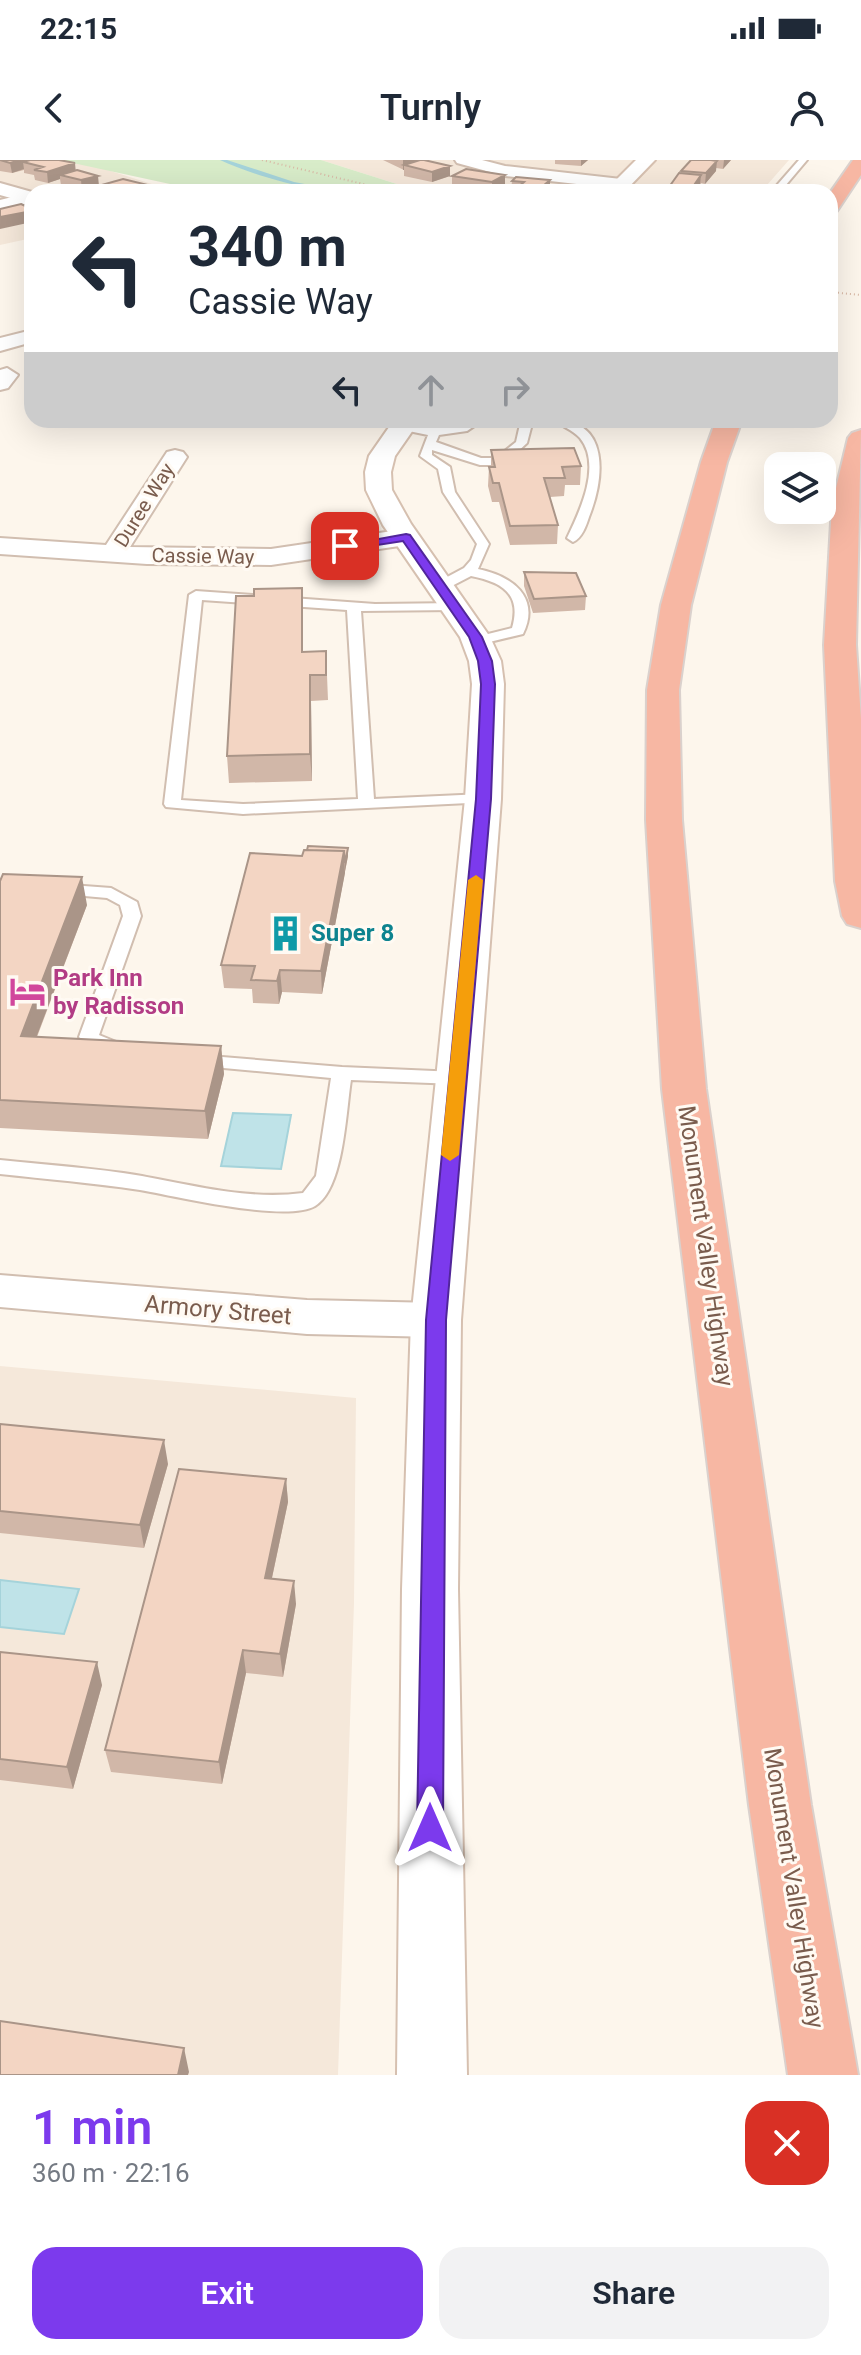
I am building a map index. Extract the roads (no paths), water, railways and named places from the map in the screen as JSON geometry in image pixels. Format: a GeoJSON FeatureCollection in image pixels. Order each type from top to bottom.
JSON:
{"type":"FeatureCollection","features":[{"type":"Feature","properties":{"kind":"highway"},"geometry":{"type":"LineString","coordinates":[[838,195],[861,161]]}},
{"type":"Feature","properties":{"kind":"highway","name":"Monument Valley Highway"},"geometry":{"type":"LineString","coordinates":[[726,428],[710,474],[674,619],[663,690],[664,820],[684,1089],[780,1805],[823,2075]]}},
{"type":"Feature","properties":{"kind":"highway"},"geometry":{"type":"LineString","coordinates":[[861,438],[846,505],[840,645],[854,881],[861,916]]}},
{"type":"Feature","properties":{"kind":"main road"},"geometry":{"type":"LineString","coordinates":[[621,184],[646,160]]}},
{"type":"Feature","properties":{"kind":"main road"},"geometry":{"type":"LineString","coordinates":[[0,189],[24,196]]}},
{"type":"Feature","properties":{"kind":"main road"},"geometry":{"type":"LineString","coordinates":[[401,428],[382,456],[378,480],[382,497],[477,641],[485,661],[488,684],[483,799],[436,1320],[430,1589],[432,2075]]}},
{"type":"Feature","properties":{"kind":"street"},"geometry":{"type":"LineString","coordinates":[[463,160],[505,171],[591,184]]}},
{"type":"Feature","properties":{"kind":"street"},"geometry":{"type":"LineString","coordinates":[[0,205],[24,200]]}},
{"type":"Feature","properties":{"kind":"street"},"geometry":{"type":"LineString","coordinates":[[0,345],[24,338]]}},
{"type":"Feature","properties":{"kind":"street","name":"Duree Way"},"geometry":{"type":"LineString","coordinates":[[113,554],[175,457]]}},
{"type":"Feature","properties":{"kind":"street","name":"Cassie Way"},"geometry":{"type":"LineString","coordinates":[[0,546],[113,554],[271,557],[406,537]]}},
{"type":"Feature","properties":{"kind":"street","name":"Armory Street"},"geometry":{"type":"LineString","coordinates":[[0,1291],[276,1315],[436,1320]]}},
{"type":"Feature","properties":{"kind":"lane"},"geometry":{"type":"LineString","coordinates":[[782,184],[803,160]]}},
{"type":"Feature","properties":{"kind":"lane"},"geometry":{"type":"LineString","coordinates":[[413,428],[480,461],[499,462],[521,443],[525,428]]}},
{"type":"Feature","properties":{"kind":"lane"},"geometry":{"type":"LineString","coordinates":[[432,437],[461,428]]}},
{"type":"Feature","properties":{"kind":"lane"},"geometry":{"type":"LineString","coordinates":[[573,538],[589,509],[597,475],[588,443],[576,428]]}},
{"type":"Feature","properties":{"kind":"lane"},"geometry":{"type":"LineString","coordinates":[[432,437],[426,456],[444,467],[449,492],[483,544],[481,557],[472,572],[448,596],[354,607],[196,595],[172,804],[243,809],[483,799]]}},
{"type":"Feature","properties":{"kind":"lane"},"geometry":{"type":"LineString","coordinates":[[472,572],[495,575],[511,584],[523,605],[518,631],[477,641]]}},
{"type":"Feature","properties":{"kind":"lane"},"geometry":{"type":"LineString","coordinates":[[354,607],[366,804]]}},
{"type":"Feature","properties":{"kind":"lane"},"geometry":{"type":"LineString","coordinates":[[32,887],[111,893],[128,902],[132,916],[89,1037],[102,1045],[145,1056]]}},
{"type":"Feature","properties":{"kind":"lane"},"geometry":{"type":"LineString","coordinates":[[175,1059],[342,1073],[457,1078]]}},
{"type":"Feature","properties":{"kind":"lane"},"geometry":{"type":"LineString","coordinates":[[0,1167],[141,1183],[198,1196],[285,1203],[309,1200],[326,1177],[342,1073]]}},
{"type":"Feature","properties":{"kind":"water"},"geometry":{"type":"Polygon","coordinates":[[[233,1113],[291,1115],[281,1169],[221,1166],[233,1113]]]}},
{"type":"Feature","properties":{"kind":"water"},"geometry":{"type":"Polygon","coordinates":[[[0,1580],[79,1589],[64,1634],[0,1627],[0,1580]]]}},
{"type":"Feature","properties":{"kind":"waterway"},"geometry":{"type":"LineString","coordinates":[[222,160],[299,184]]}},
{"type":"Feature","properties":{"kind":"place","name":"Super 8"},"geometry":{"type":"Point","coordinates":[285,933]}},
{"type":"Feature","properties":{"kind":"place","name":"Park Inn by Radisson"},"geometry":{"type":"Point","coordinates":[27,992]}}]}
